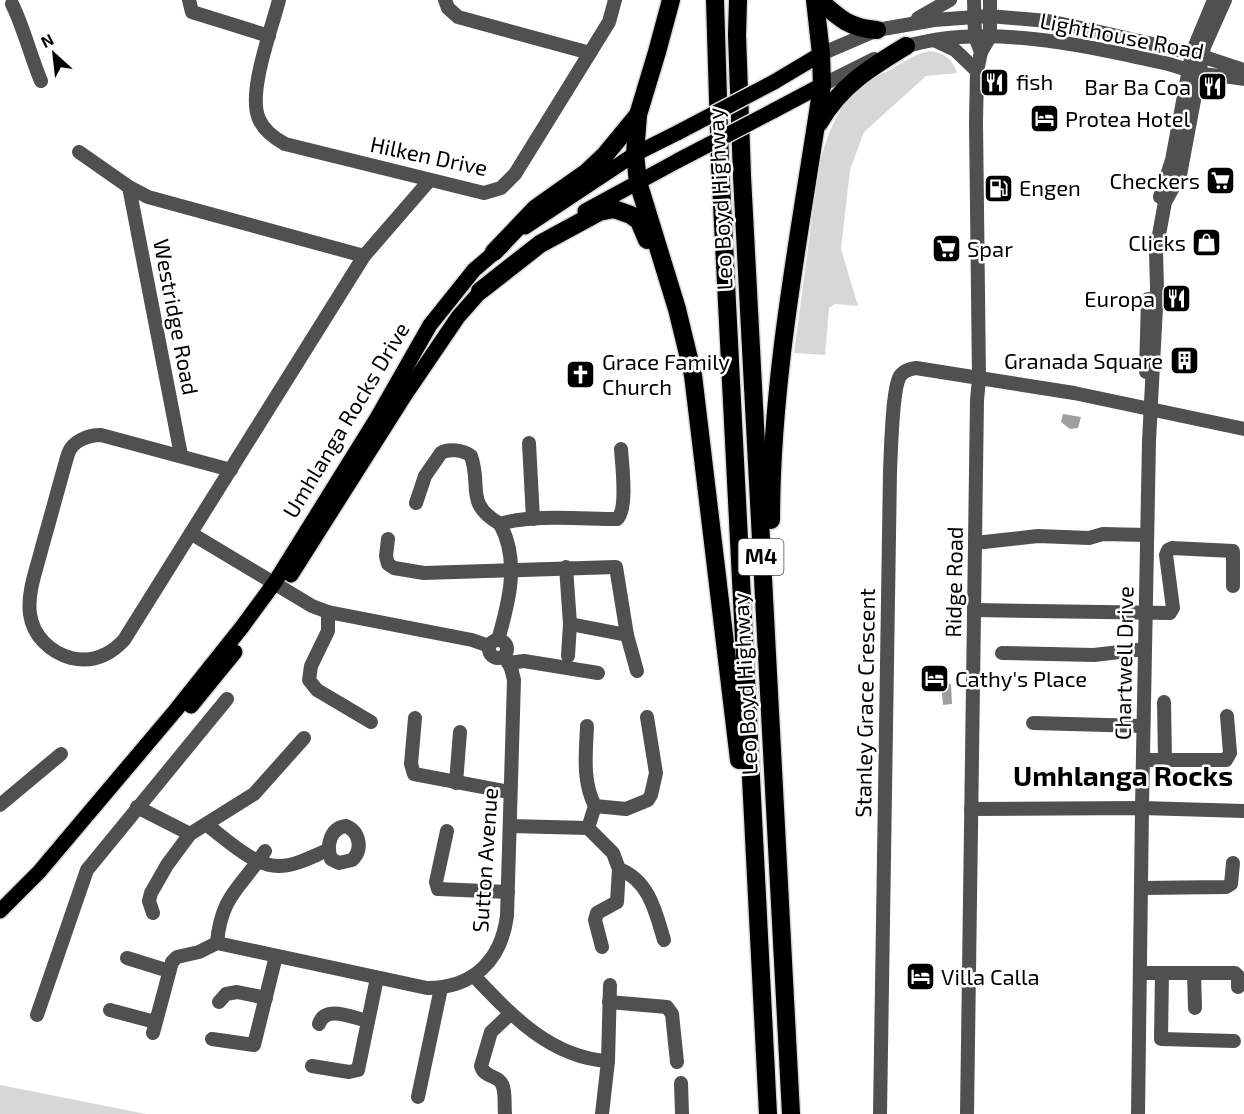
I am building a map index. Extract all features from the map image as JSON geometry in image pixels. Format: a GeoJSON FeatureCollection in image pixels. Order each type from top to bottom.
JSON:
{"type":"FeatureCollection","features":[{"type":"Feature","properties":{"kind":"highway"},"geometry":{"type":"LineString","coordinates":[[671,0],[638,115],[635,154],[639,182],[677,309],[693,375],[758,908]]}},
{"type":"Feature","properties":{"kind":"highway","name":"Leo Boyd Highway"},"geometry":{"type":"LineString","coordinates":[[715,0],[719,142],[768,1114]]}},
{"type":"Feature","properties":{"kind":"highway","name":"Leo Boyd Highway"},"geometry":{"type":"LineString","coordinates":[[738,0],[737,47],[742,176],[790,1114]]}},
{"type":"Feature","properties":{"kind":"highway"},"geometry":{"type":"LineString","coordinates":[[775,792],[772,466],[788,314],[822,85],[817,0]]}},
{"type":"Feature","properties":{"kind":"highway"},"geometry":{"type":"LineString","coordinates":[[817,0],[849,24],[860,29],[877,30]]}},
{"type":"Feature","properties":{"kind":"highway"},"geometry":{"type":"LineString","coordinates":[[816,129],[826,110],[846,87],[858,76],[906,46]]}},
{"type":"Feature","properties":{"kind":"highway"},"geometry":{"type":"LineString","coordinates":[[494,252],[536,208],[596,164],[638,115]]}},
{"type":"Feature","properties":{"kind":"highway"},"geometry":{"type":"LineString","coordinates":[[480,291],[531,250],[576,223],[606,209],[626,212],[636,218],[644,230],[693,375]]}},
{"type":"Feature","properties":{"kind":"main road","name":"Umhlanga Rocks Drive"},"geometry":{"type":"LineString","coordinates":[[0,911],[39,873],[279,585],[429,325],[457,290],[494,252],[557,204],[635,154],[774,82],[821,54]]}},
{"type":"Feature","properties":{"kind":"main road","name":"Umhlanga Rocks Drive"},"geometry":{"type":"LineString","coordinates":[[0,921],[39,884],[213,681],[458,317],[502,268],[544,235],[570,219],[822,85]]}},
{"type":"Feature","properties":{"kind":"street","name":"Hilken Drive"},"geometry":{"type":"LineString","coordinates":[[279,0],[255,100],[259,120],[273,137],[285,144],[484,193],[493,192],[508,183],[609,22],[615,0]]}},
{"type":"Feature","properties":{"kind":"street"},"geometry":{"type":"LineString","coordinates":[[445,0],[448,8],[458,17],[590,53]]}},
{"type":"Feature","properties":{"kind":"street"},"geometry":{"type":"LineString","coordinates":[[902,26],[950,0]]}},
{"type":"Feature","properties":{"kind":"street"},"geometry":{"type":"LineString","coordinates":[[974,0],[975,17],[983,37]]}},
{"type":"Feature","properties":{"kind":"street"},"geometry":{"type":"LineString","coordinates":[[983,37],[989,16],[990,0]]}},
{"type":"Feature","properties":{"kind":"street"},"geometry":{"type":"LineString","coordinates":[[1197,55],[1203,23],[1214,0]]}},
{"type":"Feature","properties":{"kind":"street"},"geometry":{"type":"LineString","coordinates":[[1197,55],[1204,47],[1225,0]]}},
{"type":"Feature","properties":{"kind":"street"},"geometry":{"type":"LineString","coordinates":[[9,5],[22,27],[30,56],[41,81]]}},
{"type":"Feature","properties":{"kind":"street"},"geometry":{"type":"LineString","coordinates":[[190,6],[269,36]]}},
{"type":"Feature","properties":{"kind":"street","name":"Lighthouse Road"},"geometry":{"type":"LineString","coordinates":[[821,54],[877,30],[934,20],[989,16],[1048,21],[1160,45],[1244,70]]}},
{"type":"Feature","properties":{"kind":"street"},"geometry":{"type":"LineString","coordinates":[[1160,45],[1174,44],[1189,37],[1203,23]]}},
{"type":"Feature","properties":{"kind":"street","name":"Lighthouse Road"},"geometry":{"type":"LineString","coordinates":[[822,85],[862,64],[906,46],[930,40],[983,37],[1039,39],[1089,46],[1194,71],[1244,79]]}},
{"type":"Feature","properties":{"kind":"street","name":"Ridge Road"},"geometry":{"type":"LineString","coordinates":[[967,1114],[979,379],[976,122],[977,71],[983,37]]}},
{"type":"Feature","properties":{"kind":"street"},"geometry":{"type":"LineString","coordinates":[[930,40],[948,45],[977,71]]}},
{"type":"Feature","properties":{"kind":"street","name":"Chartwell Drive"},"geometry":{"type":"LineString","coordinates":[[1138,1114],[1149,408],[1157,288],[1156,251],[1165,202],[1180,175],[1197,55]]}},
{"type":"Feature","properties":{"kind":"street","name":"Westridge Road"},"geometry":{"type":"LineString","coordinates":[[79,152],[129,187],[148,197],[364,256]]}},
{"type":"Feature","properties":{"kind":"street"},"geometry":{"type":"LineString","coordinates":[[231,470],[97,434],[81,439],[69,449],[31,588],[30,616],[43,642],[60,655],[80,660],[98,658],[124,640],[192,534],[364,256],[429,181]]}},
{"type":"Feature","properties":{"kind":"street","name":"Westridge Road"},"geometry":{"type":"LineString","coordinates":[[129,187],[181,455]]}},
{"type":"Feature","properties":{"kind":"street","name":"Stanley Grace Crescent"},"geometry":{"type":"LineString","coordinates":[[880,1114],[890,471],[896,393],[900,376],[909,369],[916,368],[1022,384],[1244,429]]}},
{"type":"Feature","properties":{"kind":"street"},"geometry":{"type":"LineString","coordinates":[[529,443],[533,519]]}},
{"type":"Feature","properties":{"kind":"street"},"geometry":{"type":"LineString","coordinates":[[500,524],[511,520],[619,518],[623,484],[621,449]]}},
{"type":"Feature","properties":{"kind":"street"},"geometry":{"type":"LineString","coordinates":[[192,534],[312,606],[328,612],[494,643],[510,595],[510,551],[500,524],[486,516],[481,510],[475,494],[471,456],[465,452],[445,450],[441,453],[422,482],[416,503]]}},
{"type":"Feature","properties":{"kind":"street"},"geometry":{"type":"LineString","coordinates":[[975,543],[1038,536],[1147,535]]}},
{"type":"Feature","properties":{"kind":"street"},"geometry":{"type":"LineString","coordinates":[[388,539],[386,560],[394,568],[424,573],[616,567],[627,635],[637,671]]}},
{"type":"Feature","properties":{"kind":"street"},"geometry":{"type":"LineString","coordinates":[[974,610],[1170,613],[1173,610],[1166,555],[1172,548],[1233,551],[1233,586]]}},
{"type":"Feature","properties":{"kind":"street"},"geometry":{"type":"LineString","coordinates":[[566,567],[570,624],[568,656]]}},
{"type":"Feature","properties":{"kind":"street"},"geometry":{"type":"LineString","coordinates":[[328,612],[328,631],[310,666],[309,680],[317,690],[371,722]]}},
{"type":"Feature","properties":{"kind":"street"},"geometry":{"type":"LineString","coordinates":[[570,624],[627,635]]}},
{"type":"Feature","properties":{"kind":"street","name":"Sutton Avenue"},"geometry":{"type":"LineString","coordinates":[[217,943],[419,987],[441,988],[458,984],[474,976],[490,960],[501,943],[505,929],[514,680],[507,659],[507,646],[505,643],[494,643]]}},
{"type":"Feature","properties":{"kind":"street"},"geometry":{"type":"LineString","coordinates":[[1002,653],[1094,655],[1146,649]]}},
{"type":"Feature","properties":{"kind":"street"},"geometry":{"type":"LineString","coordinates":[[507,659],[598,673]]}},
{"type":"Feature","properties":{"kind":"street"},"geometry":{"type":"LineString","coordinates":[[37,1015],[84,875],[227,699]]}},
{"type":"Feature","properties":{"kind":"street"},"geometry":{"type":"LineString","coordinates":[[1164,702],[1165,760]]}},
{"type":"Feature","properties":{"kind":"street"},"geometry":{"type":"LineString","coordinates":[[1143,760],[1226,760],[1230,753],[1227,716]]}},
{"type":"Feature","properties":{"kind":"street"},"geometry":{"type":"LineString","coordinates":[[595,806],[626,809],[648,800],[651,795],[656,766],[647,717]]}},
{"type":"Feature","properties":{"kind":"street"},"geometry":{"type":"LineString","coordinates":[[415,718],[411,764],[416,775],[510,792]]}},
{"type":"Feature","properties":{"kind":"street"},"geometry":{"type":"LineString","coordinates":[[1034,723],[1143,726]]}},
{"type":"Feature","properties":{"kind":"street"},"geometry":{"type":"LineString","coordinates":[[587,726],[586,779],[595,806],[588,828]]}},
{"type":"Feature","properties":{"kind":"street"},"geometry":{"type":"LineString","coordinates":[[456,783],[460,732]]}},
{"type":"Feature","properties":{"kind":"street"},"geometry":{"type":"LineString","coordinates":[[153,913],[148,901],[150,893],[190,834],[254,794],[304,738]]}},
{"type":"Feature","properties":{"kind":"street"},"geometry":{"type":"LineString","coordinates":[[0,805],[61,754]]}},
{"type":"Feature","properties":{"kind":"street"},"geometry":{"type":"LineString","coordinates":[[137,807],[190,834]]}},
{"type":"Feature","properties":{"kind":"street"},"geometry":{"type":"LineString","coordinates":[[971,809],[1142,808],[1244,811]]}},
{"type":"Feature","properties":{"kind":"street"},"geometry":{"type":"LineString","coordinates":[[207,825],[280,866],[300,862],[328,850]]}},
{"type":"Feature","properties":{"kind":"street"},"geometry":{"type":"LineString","coordinates":[[510,826],[588,828],[613,853],[619,869],[617,902],[596,916],[602,947]]}},
{"type":"Feature","properties":{"kind":"street"},"geometry":{"type":"LineString","coordinates":[[447,831],[436,882],[438,889],[508,892]]}},
{"type":"Feature","properties":{"kind":"street"},"geometry":{"type":"LineString","coordinates":[[110,1010],[154,1027],[172,962],[177,957],[199,952],[217,943],[219,921],[225,903],[261,856]]}},
{"type":"Feature","properties":{"kind":"street"},"geometry":{"type":"LineString","coordinates":[[1141,888],[1230,886],[1233,863]]}},
{"type":"Feature","properties":{"kind":"street"},"geometry":{"type":"LineString","coordinates":[[619,869],[628,872],[636,879],[651,898],[664,940]]}},
{"type":"Feature","properties":{"kind":"street"},"geometry":{"type":"LineString","coordinates":[[212,1039],[254,1045],[276,956]]}},
{"type":"Feature","properties":{"kind":"street"},"geometry":{"type":"LineString","coordinates":[[128,958],[169,971]]}},
{"type":"Feature","properties":{"kind":"street"},"geometry":{"type":"LineString","coordinates":[[1140,973],[1235,973],[1238,976],[1238,987]]}},
{"type":"Feature","properties":{"kind":"street"},"geometry":{"type":"LineString","coordinates":[[1162,973],[1161,1039],[1234,1041]]}},
{"type":"Feature","properties":{"kind":"street"},"geometry":{"type":"LineString","coordinates":[[1194,973],[1195,1008]]}},
{"type":"Feature","properties":{"kind":"street"},"geometry":{"type":"LineString","coordinates":[[474,976],[510,1014],[532,1031],[566,1051],[589,1060],[608,1060]]}},
{"type":"Feature","properties":{"kind":"street"},"geometry":{"type":"LineString","coordinates":[[312,1066],[356,1071],[359,1068],[377,978]]}},
{"type":"Feature","properties":{"kind":"street"},"geometry":{"type":"LineString","coordinates":[[602,1114],[608,1060],[610,985]]}},
{"type":"Feature","properties":{"kind":"street"},"geometry":{"type":"LineString","coordinates":[[418,1096],[441,988]]}},
{"type":"Feature","properties":{"kind":"street"},"geometry":{"type":"LineString","coordinates":[[219,1002],[226,994],[237,992],[266,998]]}},
{"type":"Feature","properties":{"kind":"street"},"geometry":{"type":"LineString","coordinates":[[609,1002],[668,1007],[672,1014],[677,1062]]}},
{"type":"Feature","properties":{"kind":"street"},"geometry":{"type":"LineString","coordinates":[[319,1024],[323,1016],[329,1013],[368,1021]]}},
{"type":"Feature","properties":{"kind":"street"},"geometry":{"type":"LineString","coordinates":[[505,1114],[504,1088],[501,1082],[486,1074],[481,1066],[491,1032],[510,1014]]}},
{"type":"Feature","properties":{"kind":"street"},"geometry":{"type":"LineString","coordinates":[[681,1083],[682,1114]]}},
{"type":"Feature","properties":{"kind":"shaded area"},"geometry":{"type":"Polygon","coordinates":[[[929,51],[947,57],[957,73],[926,76],[864,132],[850,170],[841,249],[858,306],[835,304],[829,308],[825,355],[794,353],[818,173],[829,133],[842,109],[860,88],[871,79],[929,51]]]}},
{"type":"Feature","properties":{"kind":"shaded area"},"geometry":{"type":"Polygon","coordinates":[[[1063,414],[1081,417],[1078,428],[1070,429],[1061,422],[1063,414]]]}},
{"type":"Feature","properties":{"kind":"shaded area"},"geometry":{"type":"Polygon","coordinates":[[[941,684],[951,684],[952,704],[943,705],[941,684]]]}},
{"type":"Feature","properties":{"kind":"shaded area"},"geometry":{"type":"Polygon","coordinates":[[[0,1085],[146,1114],[0,1114],[0,1085]]]}},
{"type":"Feature","properties":{"kind":"place","name":"fish"},"geometry":{"type":"Point","coordinates":[995,82]}},
{"type":"Feature","properties":{"kind":"place","name":"Bar Ba Coa"},"geometry":{"type":"Point","coordinates":[1212,87]}},
{"type":"Feature","properties":{"kind":"place","name":"Protea Hotel"},"geometry":{"type":"Point","coordinates":[1044,119]}},
{"type":"Feature","properties":{"kind":"place","name":"Checkers"},"geometry":{"type":"Point","coordinates":[1221,181]}},
{"type":"Feature","properties":{"kind":"place","name":"Engen"},"geometry":{"type":"Point","coordinates":[998,188]}},
{"type":"Feature","properties":{"kind":"place","name":"Clicks"},"geometry":{"type":"Point","coordinates":[1207,243]}},
{"type":"Feature","properties":{"kind":"place","name":"Spar"},"geometry":{"type":"Point","coordinates":[946,249]}},
{"type":"Feature","properties":{"kind":"place","name":"Europa"},"geometry":{"type":"Point","coordinates":[1176,299]}},
{"type":"Feature","properties":{"kind":"place","name":"Granada Square"},"geometry":{"type":"Point","coordinates":[1184,361]}},
{"type":"Feature","properties":{"kind":"place","name":"Grace Family Church"},"geometry":{"type":"Point","coordinates":[581,375]}},
{"type":"Feature","properties":{"kind":"place","name":"Cathy's Place"},"geometry":{"type":"Point","coordinates":[934,679]}},
{"type":"Feature","properties":{"kind":"place","name":"Villa Calla"},"geometry":{"type":"Point","coordinates":[920,977]}},
{"type":"Feature","properties":{"kind":"district","name":"Umhlanga Rocks"},"geometry":{"type":"Point","coordinates":[1123,776]}}]}
